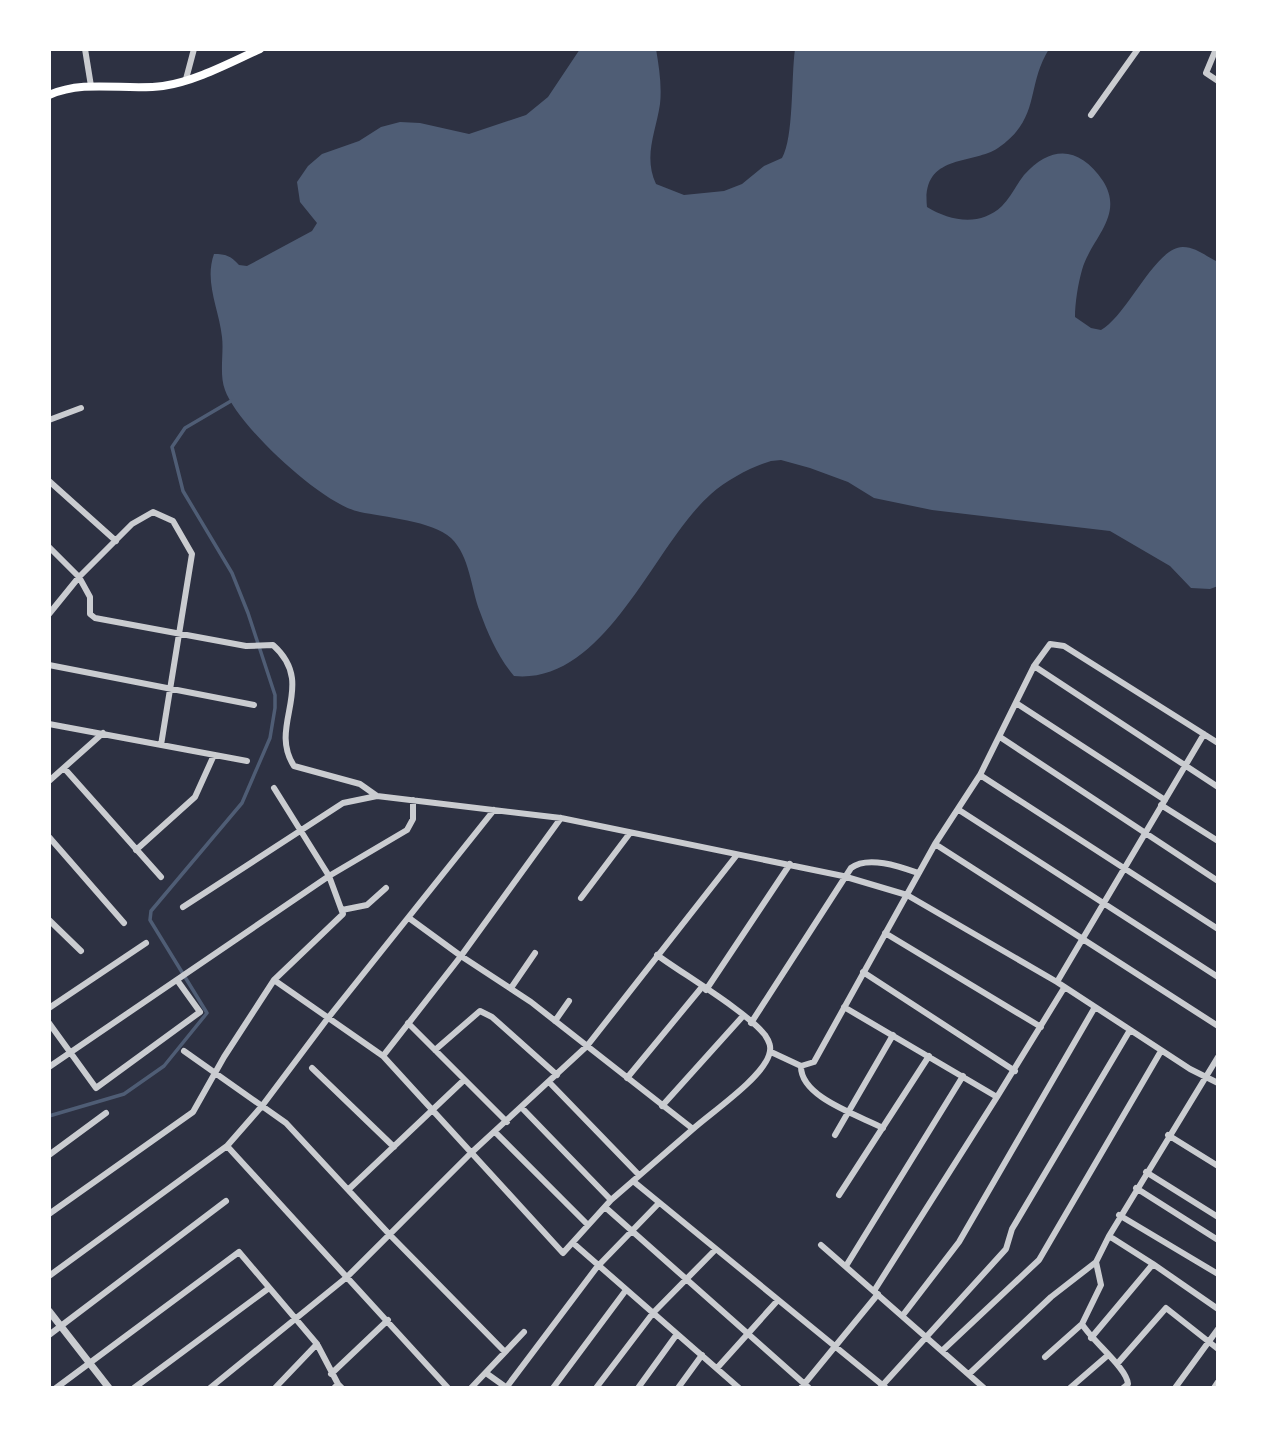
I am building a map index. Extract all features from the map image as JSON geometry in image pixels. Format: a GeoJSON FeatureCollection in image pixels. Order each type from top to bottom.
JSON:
{"type":"FeatureCollection","features":[{"type":"Feature","properties":{"kind":"main road"},"geometry":{"type":"LineString","coordinates":[[49,95],[91,86],[163,86],[260,49]]}},
{"type":"Feature","properties":{"kind":"street"},"geometry":{"type":"LineString","coordinates":[[85,49],[91,86]]}},
{"type":"Feature","properties":{"kind":"street"},"geometry":{"type":"LineString","coordinates":[[186,79],[194,49]]}},
{"type":"Feature","properties":{"kind":"street"},"geometry":{"type":"LineString","coordinates":[[1091,115],[1138,49]]}},
{"type":"Feature","properties":{"kind":"street"},"geometry":{"type":"LineString","coordinates":[[1216,49],[1206,66],[1206,73],[1218,81]]}},
{"type":"Feature","properties":{"kind":"street"},"geometry":{"type":"LineString","coordinates":[[49,420],[81,408]]}},
{"type":"Feature","properties":{"kind":"street"},"geometry":{"type":"LineString","coordinates":[[49,481],[116,541]]}},
{"type":"Feature","properties":{"kind":"street"},"geometry":{"type":"LineString","coordinates":[[49,614],[79,578],[132,524],[153,512],[173,521],[192,554],[161,745]]}},
{"type":"Feature","properties":{"kind":"street"},"geometry":{"type":"LineString","coordinates":[[49,547],[79,578],[90,597],[90,614],[95,618],[246,646],[273,645],[282,653],[295,682],[284,741],[286,754],[294,766],[360,784],[377,796]]}},
{"type":"Feature","properties":{"kind":"street"},"geometry":{"type":"LineString","coordinates":[[657,955],[764,1033],[771,1052],[801,1066],[814,1062],[918,873],[980,775],[1034,666],[1050,644],[1064,646],[1218,743]]}},
{"type":"Feature","properties":{"kind":"street"},"geometry":{"type":"LineString","coordinates":[[49,665],[254,705]]}},
{"type":"Feature","properties":{"kind":"street"},"geometry":{"type":"LineString","coordinates":[[1034,666],[1218,786]]}},
{"type":"Feature","properties":{"kind":"street"},"geometry":{"type":"LineString","coordinates":[[1016,703],[1218,841]]}},
{"type":"Feature","properties":{"kind":"street"},"geometry":{"type":"LineString","coordinates":[[49,724],[247,761]]}},
{"type":"Feature","properties":{"kind":"street"},"geometry":{"type":"LineString","coordinates":[[49,781],[103,733]]}},
{"type":"Feature","properties":{"kind":"street"},"geometry":{"type":"LineString","coordinates":[[1056,982],[1122,868],[1205,734]]}},
{"type":"Feature","properties":{"kind":"street"},"geometry":{"type":"LineString","coordinates":[[1000,737],[1218,881]]}},
{"type":"Feature","properties":{"kind":"street"},"geometry":{"type":"LineString","coordinates":[[136,850],[195,797],[214,755]]}},
{"type":"Feature","properties":{"kind":"street"},"geometry":{"type":"LineString","coordinates":[[64,768],[160,877]]}},
{"type":"Feature","properties":{"kind":"street"},"geometry":{"type":"LineString","coordinates":[[980,775],[1218,929]]}},
{"type":"Feature","properties":{"kind":"street"},"geometry":{"type":"LineString","coordinates":[[49,1214],[193,1112],[274,981],[343,914],[329,876],[274,788]]}},
{"type":"Feature","properties":{"kind":"street"},"geometry":{"type":"LineString","coordinates":[[183,907],[343,803],[377,796],[561,818],[736,856],[790,864],[906,895],[1056,982],[1161,1051],[1218,1083]]}},
{"type":"Feature","properties":{"kind":"street"},"geometry":{"type":"LineString","coordinates":[[49,1067],[329,876],[407,830],[413,819],[412,800]]}},
{"type":"Feature","properties":{"kind":"street"},"geometry":{"type":"LineString","coordinates":[[49,1276],[227,1146],[262,1106],[328,1018],[495,810]]}},
{"type":"Feature","properties":{"kind":"street"},"geometry":{"type":"LineString","coordinates":[[959,810],[1218,977]]}},
{"type":"Feature","properties":{"kind":"street"},"geometry":{"type":"LineString","coordinates":[[383,1056],[461,956],[561,818]]}},
{"type":"Feature","properties":{"kind":"street"},"geometry":{"type":"LineString","coordinates":[[581,898],[630,833]]}},
{"type":"Feature","properties":{"kind":"street"},"geometry":{"type":"LineString","coordinates":[[49,837],[124,922]]}},
{"type":"Feature","properties":{"kind":"street"},"geometry":{"type":"LineString","coordinates":[[935,844],[1218,1026]]}},
{"type":"Feature","properties":{"kind":"street"},"geometry":{"type":"LineString","coordinates":[[210,1388],[347,1278],[471,1153],[587,1046],[736,856]]}},
{"type":"Feature","properties":{"kind":"street"},"geometry":{"type":"LineString","coordinates":[[627,1078],[704,989],[790,864]]}},
{"type":"Feature","properties":{"kind":"street"},"geometry":{"type":"LineString","coordinates":[[751,1023],[843,876],[856,864],[895,864],[918,873]]}},
{"type":"Feature","properties":{"kind":"street"},"geometry":{"type":"LineString","coordinates":[[342,909],[367,905],[387,888]]}},
{"type":"Feature","properties":{"kind":"street"},"geometry":{"type":"LineString","coordinates":[[409,918],[511,988],[693,1129]]}},
{"type":"Feature","properties":{"kind":"street"},"geometry":{"type":"LineString","coordinates":[[49,920],[81,951]]}},
{"type":"Feature","properties":{"kind":"street"},"geometry":{"type":"LineString","coordinates":[[885,933],[1041,1027]]}},
{"type":"Feature","properties":{"kind":"street"},"geometry":{"type":"LineString","coordinates":[[49,1008],[146,943]]}},
{"type":"Feature","properties":{"kind":"street"},"geometry":{"type":"LineString","coordinates":[[511,988],[535,953]]}},
{"type":"Feature","properties":{"kind":"street"},"geometry":{"type":"LineString","coordinates":[[863,972],[1015,1070]]}},
{"type":"Feature","properties":{"kind":"street"},"geometry":{"type":"LineString","coordinates":[[49,1023],[96,1088],[200,1012],[177,979]]}},
{"type":"Feature","properties":{"kind":"street"},"geometry":{"type":"LineString","coordinates":[[274,981],[383,1056],[564,1253],[611,1200],[751,1078],[771,1052]]}},
{"type":"Feature","properties":{"kind":"street"},"geometry":{"type":"LineString","coordinates":[[605,1207],[805,1387],[876,1292],[1064,988]]}},
{"type":"Feature","properties":{"kind":"street"},"geometry":{"type":"LineString","coordinates":[[555,1021],[569,1001]]}},
{"type":"Feature","properties":{"kind":"street"},"geometry":{"type":"LineString","coordinates":[[844,1007],[997,1097]]}},
{"type":"Feature","properties":{"kind":"street"},"geometry":{"type":"LineString","coordinates":[[903,1315],[960,1242],[1095,1007]]}},
{"type":"Feature","properties":{"kind":"street"},"geometry":{"type":"LineString","coordinates":[[435,1050],[480,1011],[492,1017],[557,1075]]}},
{"type":"Feature","properties":{"kind":"street"},"geometry":{"type":"LineString","coordinates":[[663,1106],[743,1016]]}},
{"type":"Feature","properties":{"kind":"street"},"geometry":{"type":"LineString","coordinates":[[408,1023],[507,1122]]}},
{"type":"Feature","properties":{"kind":"street"},"geometry":{"type":"LineString","coordinates":[[633,1181],[882,1387],[1006,1248],[1012,1229],[1130,1030]]}},
{"type":"Feature","properties":{"kind":"street"},"geometry":{"type":"LineString","coordinates":[[835,1135],[893,1035]]}},
{"type":"Feature","properties":{"kind":"street"},"geometry":{"type":"LineString","coordinates":[[184,1051],[286,1123],[390,1235],[505,1352]]}},
{"type":"Feature","properties":{"kind":"street"},"geometry":{"type":"LineString","coordinates":[[943,1350],[1039,1259],[1161,1051]]}},
{"type":"Feature","properties":{"kind":"street"},"geometry":{"type":"LineString","coordinates":[[839,1195],[929,1056]]}},
{"type":"Feature","properties":{"kind":"street"},"geometry":{"type":"LineString","coordinates":[[969,1374],[1051,1297],[1096,1262],[1119,1214],[1218,1057]]}},
{"type":"Feature","properties":{"kind":"street"},"geometry":{"type":"LineString","coordinates":[[801,1066],[801,1075],[809,1090],[883,1128]]}},
{"type":"Feature","properties":{"kind":"street"},"geometry":{"type":"LineString","coordinates":[[312,1068],[394,1147]]}},
{"type":"Feature","properties":{"kind":"street"},"geometry":{"type":"LineString","coordinates":[[846,1266],[963,1076]]}},
{"type":"Feature","properties":{"kind":"street"},"geometry":{"type":"LineString","coordinates":[[349,1189],[464,1080]]}},
{"type":"Feature","properties":{"kind":"street"},"geometry":{"type":"LineString","coordinates":[[548,1082],[639,1175]]}},
{"type":"Feature","properties":{"kind":"street"},"geometry":{"type":"LineString","coordinates":[[522,1108],[611,1200]]}},
{"type":"Feature","properties":{"kind":"street"},"geometry":{"type":"LineString","coordinates":[[49,1155],[106,1113]]}},
{"type":"Feature","properties":{"kind":"street"},"geometry":{"type":"LineString","coordinates":[[495,1132],[588,1225]]}},
{"type":"Feature","properties":{"kind":"street"},"geometry":{"type":"LineString","coordinates":[[1168,1135],[1218,1166]]}},
{"type":"Feature","properties":{"kind":"street"},"geometry":{"type":"LineString","coordinates":[[227,1146],[448,1388]]}},
{"type":"Feature","properties":{"kind":"street"},"geometry":{"type":"LineString","coordinates":[[1146,1172],[1218,1217]]}},
{"type":"Feature","properties":{"kind":"street"},"geometry":{"type":"LineString","coordinates":[[1136,1188],[1218,1240]]}},
{"type":"Feature","properties":{"kind":"street"},"geometry":{"type":"LineString","coordinates":[[49,1335],[226,1201]]}},
{"type":"Feature","properties":{"kind":"street"},"geometry":{"type":"LineString","coordinates":[[486,1373],[506,1388],[597,1267],[659,1203]]}},
{"type":"Feature","properties":{"kind":"street"},"geometry":{"type":"LineString","coordinates":[[1119,1214],[1218,1274]]}},
{"type":"Feature","properties":{"kind":"street"},"geometry":{"type":"LineString","coordinates":[[1109,1236],[1218,1309]]}},
{"type":"Feature","properties":{"kind":"street"},"geometry":{"type":"LineString","coordinates":[[573,1243],[597,1267],[718,1367],[739,1388]]}},
{"type":"Feature","properties":{"kind":"street"},"geometry":{"type":"LineString","coordinates":[[821,1245],[928,1336],[984,1388]]}},
{"type":"Feature","properties":{"kind":"street"},"geometry":{"type":"LineString","coordinates":[[596,1388],[653,1313],[716,1249]]}},
{"type":"Feature","properties":{"kind":"street"},"geometry":{"type":"LineString","coordinates":[[56,1388],[239,1252],[317,1344],[338,1387]]}},
{"type":"Feature","properties":{"kind":"street"},"geometry":{"type":"LineString","coordinates":[[1045,1356],[1082,1324],[1101,1285],[1096,1262]]}},
{"type":"Feature","properties":{"kind":"street"},"geometry":{"type":"LineString","coordinates":[[1091,1338],[1153,1264]]}},
{"type":"Feature","properties":{"kind":"street"},"geometry":{"type":"LineString","coordinates":[[134,1388],[269,1288]]}},
{"type":"Feature","properties":{"kind":"street"},"geometry":{"type":"LineString","coordinates":[[553,1388],[626,1290]]}},
{"type":"Feature","properties":{"kind":"street"},"geometry":{"type":"LineString","coordinates":[[718,1367],[778,1300]]}},
{"type":"Feature","properties":{"kind":"street"},"geometry":{"type":"LineString","coordinates":[[1117,1364],[1166,1308],[1218,1349]]}},
{"type":"Feature","properties":{"kind":"street"},"geometry":{"type":"LineString","coordinates":[[49,1311],[109,1388]]}},
{"type":"Feature","properties":{"kind":"street"},"geometry":{"type":"LineString","coordinates":[[331,1374],[388,1320]]}},
{"type":"Feature","properties":{"kind":"street"},"geometry":{"type":"LineString","coordinates":[[1082,1324],[1128,1379],[1123,1388]]}},
{"type":"Feature","properties":{"kind":"street"},"geometry":{"type":"LineString","coordinates":[[1175,1388],[1218,1329]]}},
{"type":"Feature","properties":{"kind":"street"},"geometry":{"type":"LineString","coordinates":[[471,1388],[524,1332]]}},
{"type":"Feature","properties":{"kind":"street"},"geometry":{"type":"LineString","coordinates":[[638,1388],[677,1334]]}},
{"type":"Feature","properties":{"kind":"street"},"geometry":{"type":"LineString","coordinates":[[275,1388],[317,1344]]}},
{"type":"Feature","properties":{"kind":"street"},"geometry":{"type":"LineString","coordinates":[[678,1388],[702,1354]]}},
{"type":"Feature","properties":{"kind":"street"},"geometry":{"type":"LineString","coordinates":[[1070,1388],[1107,1356]]}},
{"type":"Feature","properties":{"kind":"street"},"geometry":{"type":"LineString","coordinates":[[724,1388],[730,1380]]}},
{"type":"Feature","properties":{"kind":"street"},"geometry":{"type":"LineString","coordinates":[[1214,1388],[1218,1382]]}},
{"type":"Feature","properties":{"kind":"water"},"geometry":{"type":"Polygon","coordinates":[[[580,49],[656,49],[661,97],[650,154],[652,174],[656,184],[684,195],[724,191],[742,184],[764,166],[782,158],[789,136],[795,49],[1049,49],[1021,125],[998,148],[940,169],[932,177],[927,190],[927,207],[945,216],[965,220],[984,217],[1002,206],[1024,175],[1045,158],[1065,154],[1085,161],[1103,181],[1109,194],[1110,205],[1104,227],[1082,270],[1075,317],[1091,328],[1101,330],[1121,311],[1152,269],[1173,250],[1183,247],[1192,249],[1218,262],[1218,586],[1210,589],[1191,588],[1170,566],[1110,531],[932,510],[874,498],[848,482],[810,468],[781,460],[771,461],[740,475],[711,494],[690,517],[625,608],[601,636],[575,659],[546,673],[514,676],[490,637],[466,563],[451,538],[432,527],[360,512],[344,506],[304,480],[246,423],[223,384],[222,337],[211,285],[211,264],[214,254],[218,254],[228,256],[239,265],[247,266],[312,231],[317,223],[300,202],[297,182],[308,166],[322,154],[359,141],[381,127],[400,122],[420,123],[469,134],[526,115],[548,97],[580,49]]]}},
{"type":"Feature","properties":{"kind":"waterway"},"geometry":{"type":"LineString","coordinates":[[49,1116],[124,1094],[164,1066],[207,1013],[150,920],[151,911],[242,803],[270,738],[275,708],[275,695],[248,613],[232,573],[183,491],[172,447],[185,428],[231,401]]}}]}
